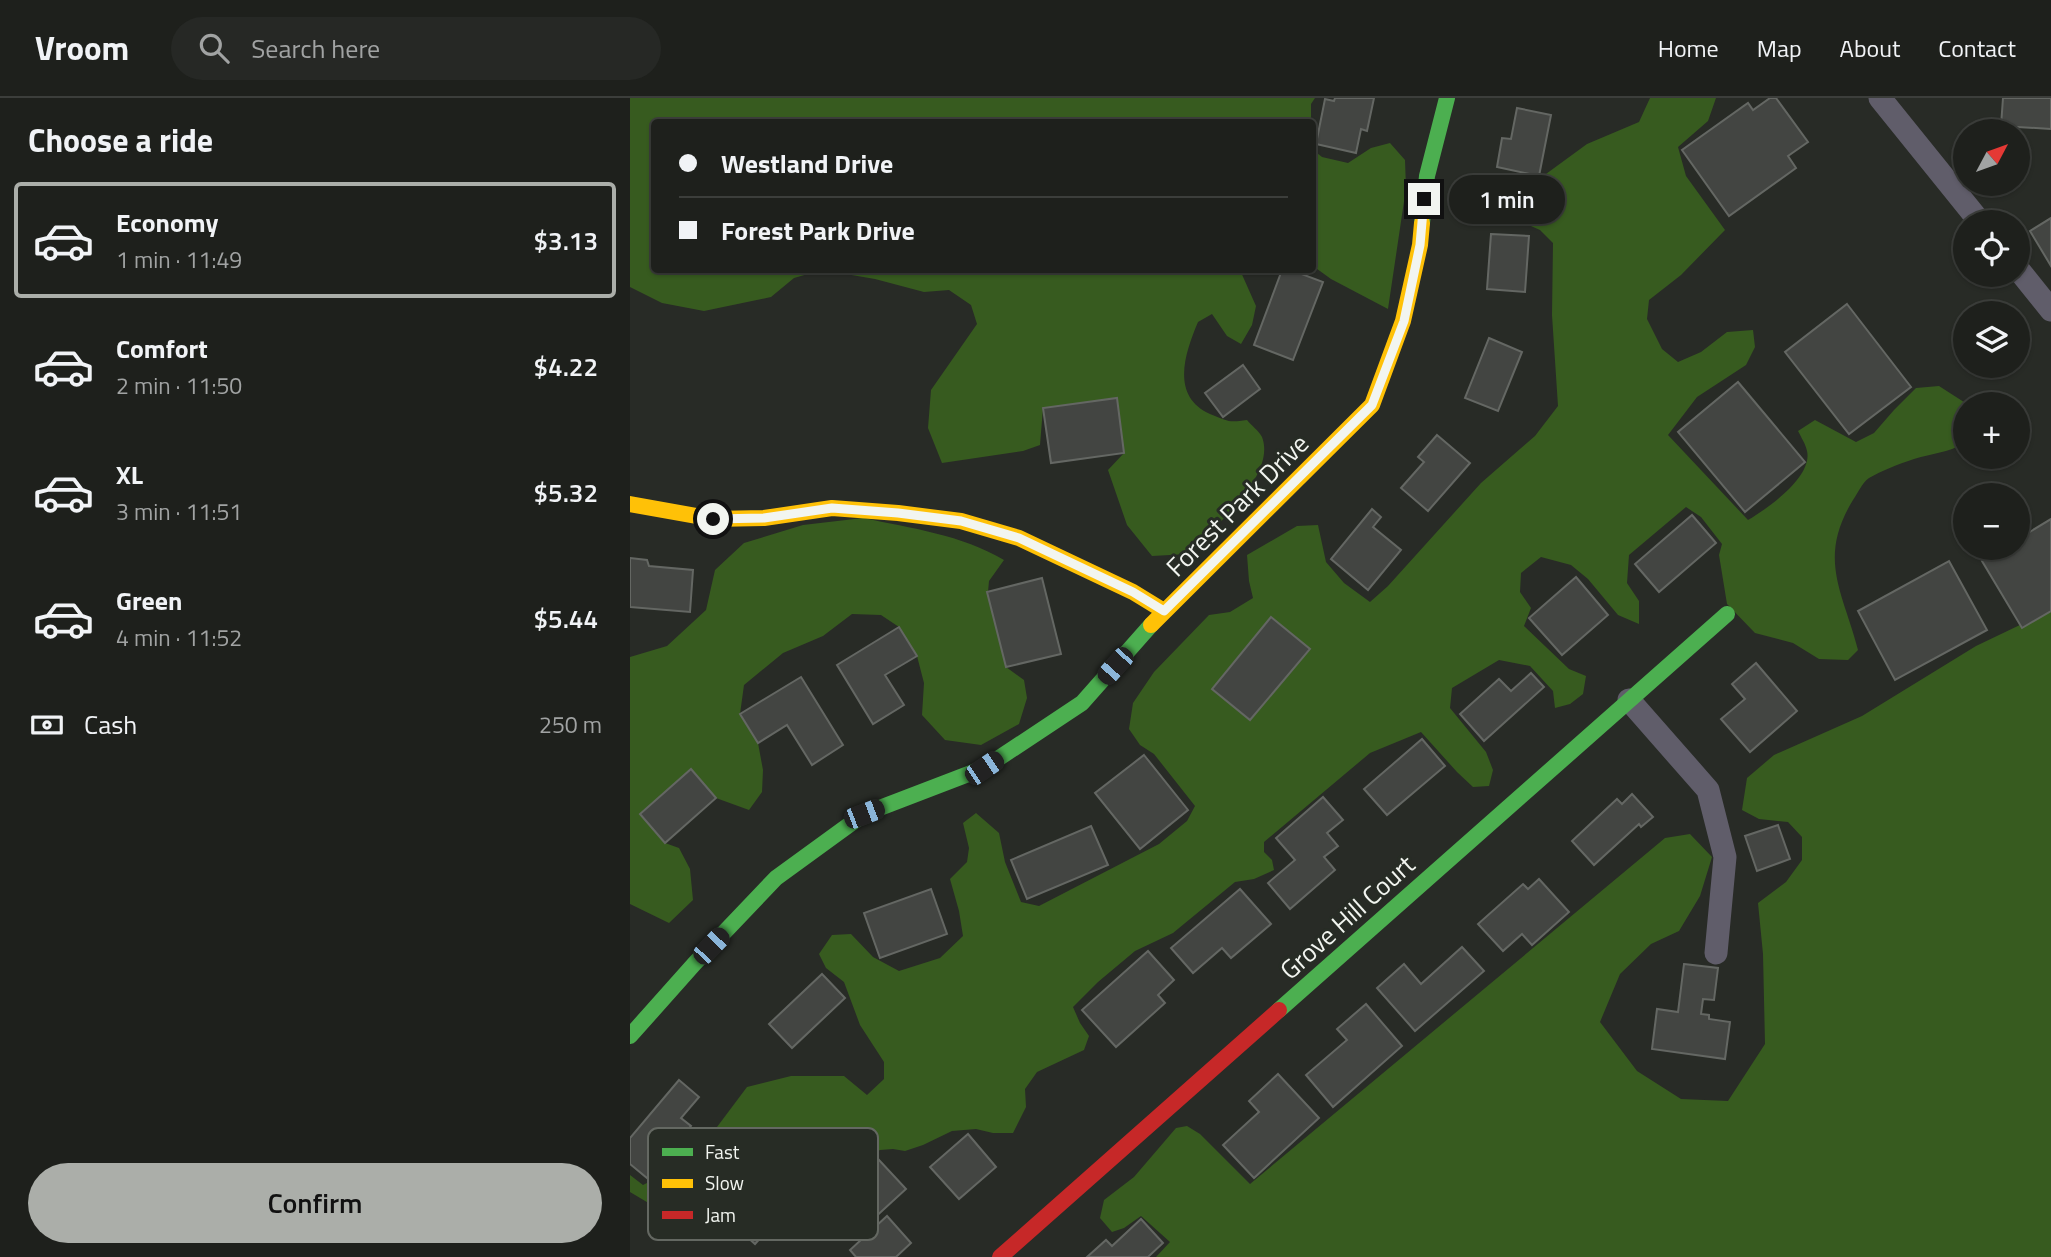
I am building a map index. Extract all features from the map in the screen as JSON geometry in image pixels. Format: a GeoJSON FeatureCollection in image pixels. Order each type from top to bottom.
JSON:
{"type":"FeatureCollection","features":[{"type":"Feature","properties":{"kind":"street","name":"Forest Park Drive"},"geometry":{"type":"LineString","coordinates":[[630,1036],[776,878],[864,814],[984,768],[1082,703],[1164,611],[1372,405],[1404,321],[1420,245],[1427,177],[1447,98]]}},
{"type":"Feature","properties":{"kind":"street"},"geometry":{"type":"LineString","coordinates":[[1880,98],[1970,210]]}},
{"type":"Feature","properties":{"kind":"street"},"geometry":{"type":"LineString","coordinates":[[2030,284],[2051,310]]}},
{"type":"Feature","properties":{"kind":"street"},"geometry":{"type":"LineString","coordinates":[[630,503],[639,507],[713,519],[764,518],[832,508],[961,521],[1019,538],[1133,592],[1164,611]]}},
{"type":"Feature","properties":{"kind":"street","name":"Grove Hill Court"},"geometry":{"type":"LineString","coordinates":[[1000,1257],[1727,614]]}},
{"type":"Feature","properties":{"kind":"street"},"geometry":{"type":"LineString","coordinates":[[1629,700],[1708,790],[1725,857],[1716,953]]}},
{"type":"Feature","properties":{"kind":"green space"},"geometry":{"type":"Polygon","coordinates":[[[630,98],[1315,98],[1311,104],[1311,119],[651,119],[651,273],[812,273],[794,278],[771,297],[704,311],[662,303],[630,287],[630,98]]]}},
{"type":"Feature","properties":{"kind":"green space"},"geometry":{"type":"Polygon","coordinates":[[[1650,98],[1716,98],[1708,121],[1678,147],[1686,176],[1725,230],[1681,275],[1649,300],[1647,319],[1662,349],[1678,362],[1701,352],[1727,332],[1753,330],[1755,347],[1746,365],[1697,397],[1668,435],[1748,520],[1787,491],[1803,471],[1807,451],[1798,431],[1815,420],[1856,442],[1874,433],[1916,388],[1939,386],[1953,395],[1953,448],[1902,463],[1869,478],[1860,488],[1842,521],[1836,540],[1836,575],[1858,650],[1848,660],[1819,659],[1793,643],[1755,633],[1727,604],[1719,555],[1722,544],[1701,517],[1686,507],[1629,555],[1627,583],[1639,601],[1639,624],[1618,615],[1588,579],[1571,565],[1541,557],[1521,573],[1520,592],[1531,608],[1524,626],[1569,669],[1586,676],[1583,694],[1570,704],[1555,708],[1553,691],[1530,666],[1499,660],[1452,688],[1450,708],[1486,752],[1493,770],[1489,786],[1473,787],[1421,732],[1370,753],[1264,842],[1264,852],[1272,860],[1274,870],[1254,879],[1235,882],[1173,933],[1135,951],[1073,1007],[1089,1036],[1084,1050],[1037,1072],[1025,1089],[1026,1107],[1013,1133],[993,1133],[976,1129],[952,1131],[905,1151],[878,1151],[878,1128],[716,1128],[747,1087],[791,1076],[844,1076],[867,1095],[884,1079],[884,1062],[860,1025],[844,982],[826,968],[819,954],[832,935],[851,934],[873,957],[899,971],[940,958],[963,936],[950,879],[967,862],[969,848],[963,823],[976,813],[999,833],[1005,862],[1021,902],[1039,906],[1159,844],[1187,821],[1195,806],[1154,754],[1140,745],[1129,729],[1133,703],[1154,672],[1209,615],[1230,612],[1253,598],[1247,555],[1297,526],[1318,525],[1326,562],[1344,583],[1370,602],[1388,586],[1481,483],[1535,436],[1558,406],[1552,315],[1553,243],[1540,230],[1517,220],[1505,203],[1512,182],[1535,182],[1587,144],[1639,122],[1650,98]]]}},
{"type":"Feature","properties":{"kind":"green space"},"geometry":{"type":"Polygon","coordinates":[[[1390,143],[1405,160],[1406,188],[1388,309],[1316,268],[1316,152],[1322,157],[1348,163],[1371,148],[1390,143]]]}},
{"type":"Feature","properties":{"kind":"green space"},"geometry":{"type":"Polygon","coordinates":[[[840,273],[1241,273],[1256,306],[1252,325],[1241,344],[1227,336],[1212,314],[1198,322],[1184,373],[1189,396],[1197,406],[1228,421],[1247,420],[1262,437],[1264,452],[1252,485],[1188,554],[1152,556],[1127,525],[1108,470],[1124,453],[1116,398],[1043,408],[1040,445],[1023,451],[942,463],[928,428],[931,390],[977,324],[971,305],[949,290],[924,292],[840,273]]]}},
{"type":"Feature","properties":{"kind":"green space"},"geometry":{"type":"Polygon","coordinates":[[[863,518],[954,538],[1004,560],[989,581],[988,592],[1006,667],[1024,680],[1027,698],[1019,724],[981,745],[945,740],[922,715],[924,683],[917,656],[899,627],[881,615],[852,614],[823,636],[783,653],[744,685],[740,714],[758,743],[763,770],[762,792],[749,810],[716,798],[691,769],[640,814],[665,843],[679,848],[690,869],[693,900],[669,923],[630,904],[630,657],[667,646],[706,610],[715,570],[744,543],[803,525],[863,518]]]}},
{"type":"Feature","properties":{"kind":"green space"},"geometry":{"type":"Polygon","coordinates":[[[2051,610],[2051,1257],[1156,1257],[1170,1242],[1141,1216],[1124,1228],[1112,1232],[1100,1218],[1104,1200],[1134,1177],[1176,1128],[1187,1126],[1200,1134],[1250,1184],[1665,838],[1690,834],[1712,857],[1700,896],[1679,931],[1651,944],[1620,974],[1600,1022],[1637,1071],[1681,1099],[1728,1101],[1765,1044],[1763,954],[1758,903],[1786,882],[1802,860],[1802,837],[1788,822],[1759,819],[1742,810],[1747,778],[1774,755],[1862,716],[1976,646],[2051,610]]]}},
{"type":"Feature","properties":{"kind":"green space"},"geometry":{"type":"Polygon","coordinates":[[[630,1175],[643,1185],[648,1182],[648,1203],[630,1192],[630,1175]]]}},
{"type":"Feature","properties":{"kind":"building"},"geometry":{"type":"Polygon","coordinates":[[[1335,98],[1374,98],[1367,131],[1361,129],[1356,153],[1316,144],[1325,99],[1334,101],[1335,98]]]}},
{"type":"Feature","properties":{"kind":"building"},"geometry":{"type":"Polygon","coordinates":[[[1770,98],[1776,98],[1808,142],[1788,156],[1796,168],[1729,216],[1682,150],[1748,103],[1753,110],[1770,98]]]}},
{"type":"Feature","properties":{"kind":"building"},"geometry":{"type":"Polygon","coordinates":[[[2003,98],[2051,98],[2051,129],[2030,128],[2030,119],[2002,119],[2003,98]]]}},
{"type":"Feature","properties":{"kind":"building"},"geometry":{"type":"Polygon","coordinates":[[[1517,108],[1551,115],[1539,176],[1497,167],[1502,138],[1511,139],[1517,108]]]}},
{"type":"Feature","properties":{"kind":"building"},"geometry":{"type":"Polygon","coordinates":[[[2051,218],[2051,266],[2030,231],[2051,218]]]}},
{"type":"Feature","properties":{"kind":"building"},"geometry":{"type":"Polygon","coordinates":[[[1491,234],[1529,236],[1525,292],[1487,289],[1491,234]]]}},
{"type":"Feature","properties":{"kind":"building"},"geometry":{"type":"Polygon","coordinates":[[[1281,273],[1299,273],[1323,282],[1293,360],[1254,345],[1281,273]]]}},
{"type":"Feature","properties":{"kind":"building"},"geometry":{"type":"Polygon","coordinates":[[[1847,304],[1911,387],[1849,434],[1785,352],[1847,304]]]}},
{"type":"Feature","properties":{"kind":"building"},"geometry":{"type":"Polygon","coordinates":[[[1489,338],[1522,352],[1498,411],[1465,398],[1489,338]]]}},
{"type":"Feature","properties":{"kind":"building"},"geometry":{"type":"Polygon","coordinates":[[[1243,365],[1260,389],[1223,417],[1205,393],[1243,365]]]}},
{"type":"Feature","properties":{"kind":"building"},"geometry":{"type":"Polygon","coordinates":[[[1738,382],[1805,462],[1745,512],[1678,432],[1738,382]]]}},
{"type":"Feature","properties":{"kind":"building"},"geometry":{"type":"Polygon","coordinates":[[[1117,398],[1124,453],[1051,463],[1043,408],[1117,398]]]}},
{"type":"Feature","properties":{"kind":"building"},"geometry":{"type":"Polygon","coordinates":[[[1437,435],[1470,463],[1428,511],[1401,488],[1424,462],[1418,457],[1437,435]]]}},
{"type":"Feature","properties":{"kind":"building"},"geometry":{"type":"Polygon","coordinates":[[[1372,509],[1381,517],[1373,527],[1401,550],[1368,590],[1331,559],[1372,509]]]}},
{"type":"Feature","properties":{"kind":"building"},"geometry":{"type":"Polygon","coordinates":[[[1692,515],[1716,543],[1659,592],[1635,564],[1692,515]]]}},
{"type":"Feature","properties":{"kind":"building"},"geometry":{"type":"Polygon","coordinates":[[[2051,519],[2051,611],[2022,628],[1982,561],[2030,560],[2030,532],[2051,519]]]}},
{"type":"Feature","properties":{"kind":"building"},"geometry":{"type":"Polygon","coordinates":[[[630,558],[647,560],[649,566],[693,570],[690,612],[630,607],[630,558]]]}},
{"type":"Feature","properties":{"kind":"building"},"geometry":{"type":"Polygon","coordinates":[[[1949,561],[1987,630],[1895,680],[1858,611],[1949,561]]]}},
{"type":"Feature","properties":{"kind":"building"},"geometry":{"type":"Polygon","coordinates":[[[1576,577],[1608,615],[1562,655],[1529,618],[1576,577]]]}},
{"type":"Feature","properties":{"kind":"building"},"geometry":{"type":"Polygon","coordinates":[[[1042,578],[1061,654],[1006,667],[987,592],[1042,578]]]}},
{"type":"Feature","properties":{"kind":"building"},"geometry":{"type":"Polygon","coordinates":[[[1271,617],[1310,649],[1250,720],[1212,689],[1271,617]]]}},
{"type":"Feature","properties":{"kind":"building"},"geometry":{"type":"Polygon","coordinates":[[[899,627],[917,656],[885,675],[904,705],[873,724],[837,665],[899,627]]]}},
{"type":"Feature","properties":{"kind":"building"},"geometry":{"type":"Polygon","coordinates":[[[1756,663],[1797,711],[1750,752],[1721,719],[1745,699],[1732,684],[1756,663]]]}},
{"type":"Feature","properties":{"kind":"building"},"geometry":{"type":"Polygon","coordinates":[[[1531,673],[1544,687],[1484,741],[1460,714],[1499,679],[1511,691],[1531,673]]]}},
{"type":"Feature","properties":{"kind":"building"},"geometry":{"type":"Polygon","coordinates":[[[801,677],[843,745],[812,765],[787,725],[758,743],[740,714],[801,677]]]}},
{"type":"Feature","properties":{"kind":"building"},"geometry":{"type":"Polygon","coordinates":[[[1422,739],[1445,766],[1387,815],[1364,789],[1422,739]]]}},
{"type":"Feature","properties":{"kind":"building"},"geometry":{"type":"Polygon","coordinates":[[[1144,755],[1188,810],[1140,849],[1095,793],[1144,755]]]}},
{"type":"Feature","properties":{"kind":"building"},"geometry":{"type":"Polygon","coordinates":[[[691,769],[716,798],[665,843],[640,814],[691,769]]]}},
{"type":"Feature","properties":{"kind":"building"},"geometry":{"type":"Polygon","coordinates":[[[1632,794],[1653,817],[1641,827],[1639,824],[1594,865],[1572,841],[1617,799],[1622,804],[1632,794]]]}},
{"type":"Feature","properties":{"kind":"building"},"geometry":{"type":"Polygon","coordinates":[[[1323,797],[1343,820],[1327,833],[1338,846],[1324,857],[1335,870],[1290,909],[1268,883],[1295,860],[1276,838],[1323,797]]]}},
{"type":"Feature","properties":{"kind":"building"},"geometry":{"type":"Polygon","coordinates":[[[1778,825],[1790,859],[1757,871],[1745,836],[1778,825]]]}},
{"type":"Feature","properties":{"kind":"building"},"geometry":{"type":"Polygon","coordinates":[[[1091,826],[1108,865],[1027,899],[1011,860],[1091,826]]]}},
{"type":"Feature","properties":{"kind":"building"},"geometry":{"type":"Polygon","coordinates":[[[1539,879],[1569,912],[1532,945],[1522,934],[1503,951],[1478,924],[1523,884],[1528,889],[1539,879]]]}},
{"type":"Feature","properties":{"kind":"building"},"geometry":{"type":"Polygon","coordinates":[[[931,889],[947,934],[880,958],[864,913],[931,889]]]}},
{"type":"Feature","properties":{"kind":"building"},"geometry":{"type":"Polygon","coordinates":[[[1240,889],[1271,924],[1231,958],[1222,948],[1193,973],[1171,948],[1240,889]]]}},
{"type":"Feature","properties":{"kind":"building"},"geometry":{"type":"Polygon","coordinates":[[[1462,947],[1484,971],[1415,1031],[1377,988],[1404,964],[1421,984],[1462,947]]]}},
{"type":"Feature","properties":{"kind":"building"},"geometry":{"type":"Polygon","coordinates":[[[1148,951],[1174,980],[1158,995],[1165,1003],[1116,1047],[1082,1010],[1148,951]]]}},
{"type":"Feature","properties":{"kind":"building"},"geometry":{"type":"Polygon","coordinates":[[[1684,964],[1718,968],[1714,1000],[1703,999],[1701,1014],[1709,1015],[1709,1019],[1730,1022],[1725,1059],[1652,1049],[1657,1009],[1678,1012],[1684,964]]]}},
{"type":"Feature","properties":{"kind":"building"},"geometry":{"type":"Polygon","coordinates":[[[822,974],[845,998],[792,1048],[769,1024],[822,974]]]}},
{"type":"Feature","properties":{"kind":"building"},"geometry":{"type":"Polygon","coordinates":[[[1366,1004],[1402,1046],[1333,1107],[1306,1075],[1347,1040],[1337,1029],[1366,1004]]]}},
{"type":"Feature","properties":{"kind":"building"},"geometry":{"type":"Polygon","coordinates":[[[1278,1074],[1319,1118],[1254,1178],[1223,1145],[1259,1112],[1249,1101],[1278,1074]]]}},
{"type":"Feature","properties":{"kind":"building"},"geometry":{"type":"Polygon","coordinates":[[[679,1080],[699,1097],[681,1118],[691,1126],[689,1128],[648,1128],[647,1178],[630,1164],[630,1138],[679,1080]]]}},
{"type":"Feature","properties":{"kind":"building"},"geometry":{"type":"Polygon","coordinates":[[[968,1134],[996,1167],[959,1199],[930,1167],[968,1134]]]}},
{"type":"Feature","properties":{"kind":"building"},"geometry":{"type":"Polygon","coordinates":[[[878,1161],[906,1189],[878,1215],[878,1161]]]}},
{"type":"Feature","properties":{"kind":"building"},"geometry":{"type":"Polygon","coordinates":[[[887,1216],[911,1243],[896,1257],[856,1257],[850,1250],[861,1240],[878,1240],[878,1224],[887,1216]]]}},
{"type":"Feature","properties":{"kind":"building"},"geometry":{"type":"Polygon","coordinates":[[[1141,1219],[1163,1243],[1148,1257],[1087,1257],[1106,1240],[1112,1246],[1141,1219]]]}},
{"type":"Feature","properties":{"kind":"traffic: fast"},"geometry":{"type":"LineString","coordinates":[[1422,223],[1427,176],[1447,98]]}},
{"type":"Feature","properties":{"kind":"traffic: fast"},"geometry":{"type":"LineString","coordinates":[[1279,1010],[1727,614]]}},
{"type":"Feature","properties":{"kind":"traffic: fast"},"geometry":{"type":"LineString","coordinates":[[630,1036],[776,878],[864,814],[984,768],[1082,703],[1151,625]]}},
{"type":"Feature","properties":{"kind":"traffic: slow"},"geometry":{"type":"LineString","coordinates":[[1151,625],[1372,405],[1403,321],[1420,245],[1422,223]]}},
{"type":"Feature","properties":{"kind":"traffic: slow"},"geometry":{"type":"LineString","coordinates":[[630,504],[713,519],[764,518],[832,508],[961,521],[1019,538],[1133,592],[1164,611]]}},
{"type":"Feature","properties":{"kind":"traffic: jam"},"geometry":{"type":"LineString","coordinates":[[1000,1257],[1279,1010]]}},
{"type":"Feature","properties":{"kind":"route"},"geometry":{"type":"LineString","coordinates":[[713,519],[764,518],[832,508],[961,521],[1019,538],[1133,592],[1164,611],[1372,405],[1404,321],[1420,245],[1424,199]]}}]}
